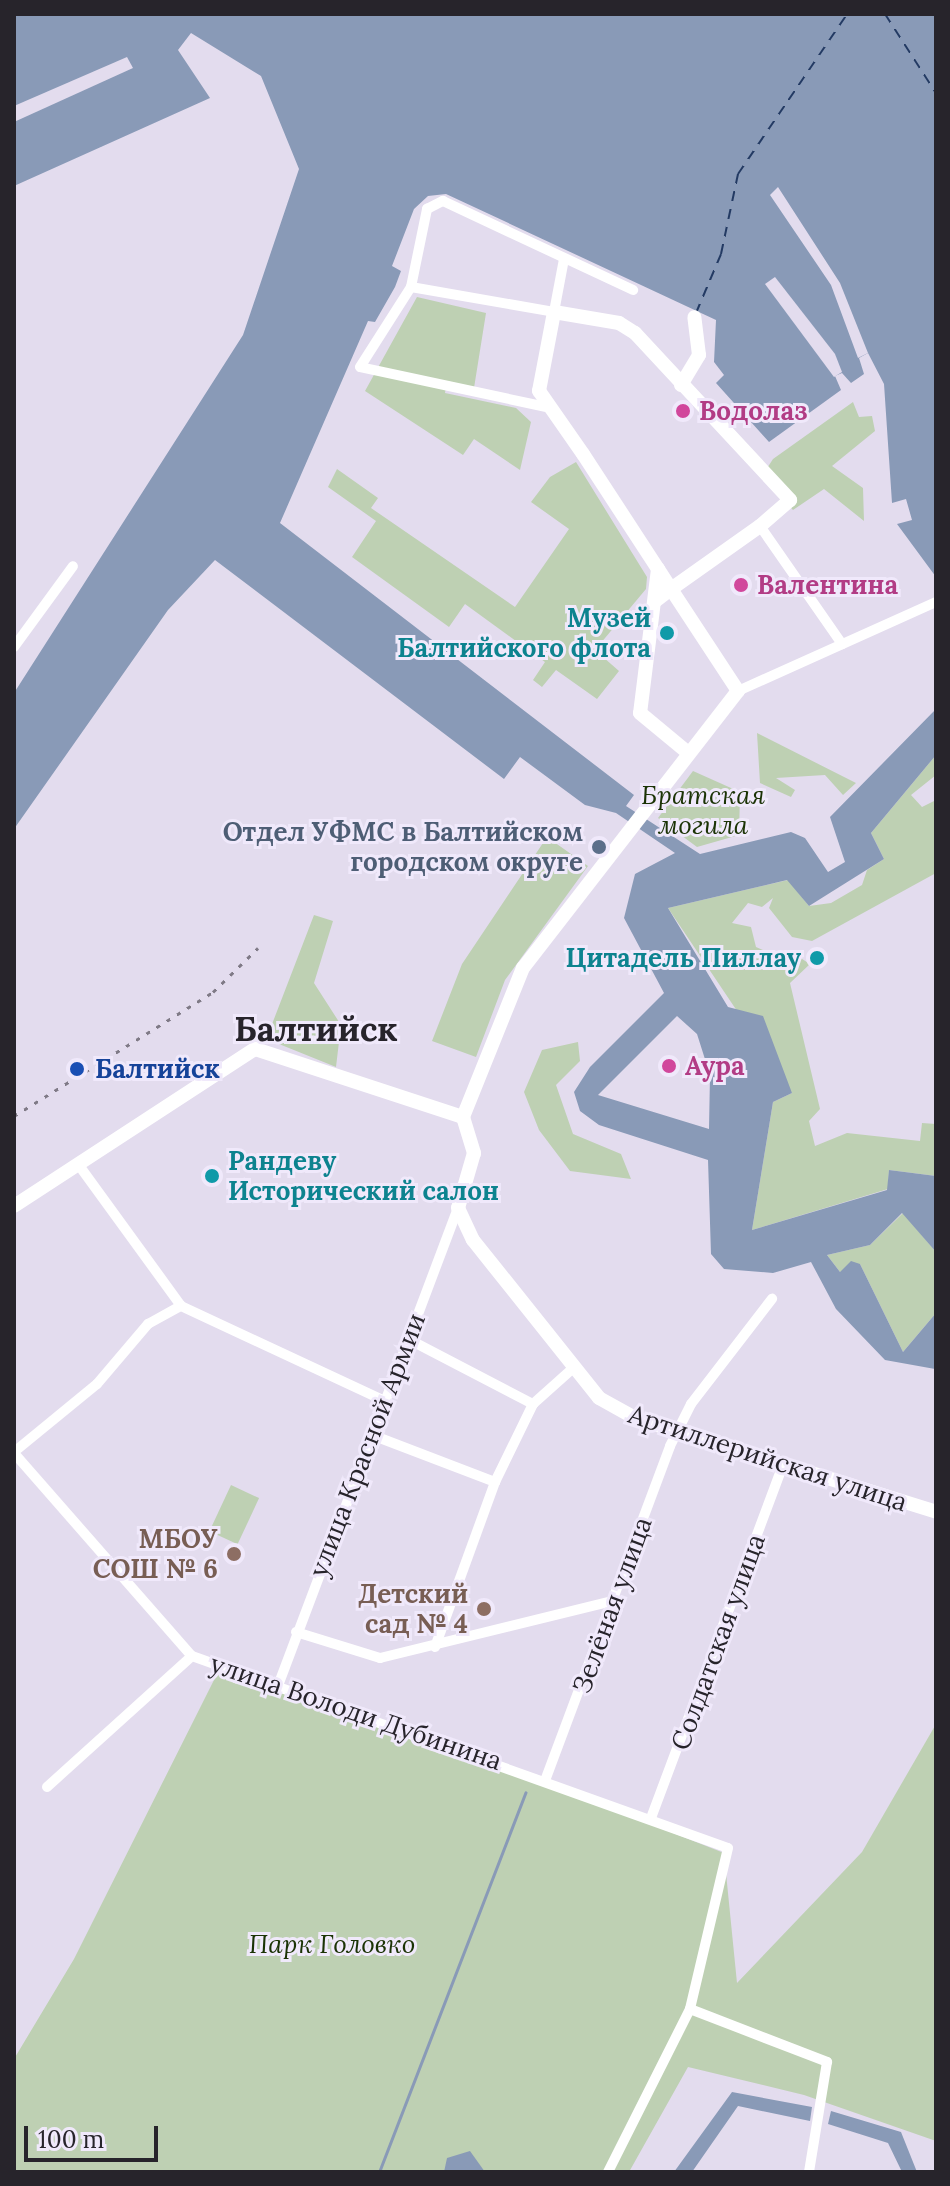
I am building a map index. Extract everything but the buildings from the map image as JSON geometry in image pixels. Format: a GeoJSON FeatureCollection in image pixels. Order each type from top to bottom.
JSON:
{"type":"FeatureCollection","features":[{"type":"Feature","properties":{"kind":"street"},"geometry":{"type":"LineString","coordinates":[[551,408],[360,367],[411,287],[427,209],[443,201],[633,290]]}},
{"type":"Feature","properties":{"kind":"street"},"geometry":{"type":"LineString","coordinates":[[564,259],[539,391],[738,691]]}},
{"type":"Feature","properties":{"kind":"street"},"geometry":{"type":"LineString","coordinates":[[411,287],[619,323],[790,500],[760,526],[655,601]]}},
{"type":"Feature","properties":{"kind":"street"},"geometry":{"type":"LineString","coordinates":[[681,385],[696,368],[694,317]]}},
{"type":"Feature","properties":{"kind":"street"},"geometry":{"type":"LineString","coordinates":[[760,526],[842,644]]}},
{"type":"Feature","properties":{"kind":"street"},"geometry":{"type":"LineString","coordinates":[[14,647],[73,566]]}},
{"type":"Feature","properties":{"kind":"street"},"geometry":{"type":"LineString","coordinates":[[658,569],[640,713],[687,752]]}},
{"type":"Feature","properties":{"kind":"street"},"geometry":{"type":"LineString","coordinates":[[458,1208],[474,1153],[463,1117],[523,968],[687,752],[738,691],[936,602]]}},
{"type":"Feature","properties":{"kind":"street"},"geometry":{"type":"LineString","coordinates":[[14,1206],[255,1049],[463,1117]]}},
{"type":"Feature","properties":{"kind":"street"},"geometry":{"type":"LineString","coordinates":[[78,1164],[181,1306],[385,1401]]}},
{"type":"Feature","properties":{"kind":"street","name":"улица Красной Армии"},"geometry":{"type":"LineString","coordinates":[[279,1683],[458,1208]]}},
{"type":"Feature","properties":{"kind":"street","name":"Артиллерийская улица"},"geometry":{"type":"LineString","coordinates":[[458,1208],[497,1278],[571,1370],[616,1408],[677,1431],[936,1512]]}},
{"type":"Feature","properties":{"kind":"street","name":"Зелёная улица"},"geometry":{"type":"LineString","coordinates":[[546,1778],[616,1600],[677,1431],[772,1299]]}},
{"type":"Feature","properties":{"kind":"street"},"geometry":{"type":"LineString","coordinates":[[14,1452],[97,1384],[148,1324],[181,1306]]}},
{"type":"Feature","properties":{"kind":"street"},"geometry":{"type":"LineString","coordinates":[[408,1339],[533,1404]]}},
{"type":"Feature","properties":{"kind":"street"},"geometry":{"type":"LineString","coordinates":[[435,1647],[495,1482],[533,1404],[571,1370]]}},
{"type":"Feature","properties":{"kind":"street"},"geometry":{"type":"LineString","coordinates":[[372,1435],[495,1482]]}},
{"type":"Feature","properties":{"kind":"street","name":"улица Володи Дубинина"},"geometry":{"type":"LineString","coordinates":[[14,1452],[192,1656],[279,1683],[546,1778],[728,1848],[690,2009]]}},
{"type":"Feature","properties":{"kind":"street","name":"Солдатская улица"},"geometry":{"type":"LineString","coordinates":[[651,1818],[783,1465]]}},
{"type":"Feature","properties":{"kind":"street"},"geometry":{"type":"LineString","coordinates":[[296,1632],[380,1658],[435,1647],[616,1600]]}},
{"type":"Feature","properties":{"kind":"street"},"geometry":{"type":"LineString","coordinates":[[47,1787],[192,1656]]}},
{"type":"Feature","properties":{"kind":"street"},"geometry":{"type":"LineString","coordinates":[[608,2172],[690,2009],[821,2056],[828,2075],[809,2172]]}},
{"type":"Feature","properties":{"kind":"green space"},"geometry":{"type":"Polygon","coordinates":[[[417,297],[486,313],[474,388],[447,381],[445,393],[516,408],[531,422],[520,470],[474,439],[463,455],[365,391],[417,297]]]}},
{"type":"Feature","properties":{"kind":"green space"},"geometry":{"type":"Polygon","coordinates":[[[853,402],[859,417],[872,416],[875,431],[832,466],[863,488],[864,521],[824,489],[793,510],[762,476],[773,459],[853,402]]]}},
{"type":"Feature","properties":{"kind":"green space"},"geometry":{"type":"Polygon","coordinates":[[[576,462],[647,577],[646,589],[595,650],[619,671],[597,699],[556,670],[542,687],[533,680],[545,662],[465,604],[449,627],[352,557],[376,521],[328,487],[337,469],[378,498],[371,508],[515,607],[569,529],[531,502],[550,477],[576,462]]]}},
{"type":"Feature","properties":{"kind":"green space"},"geometry":{"type":"Polygon","coordinates":[[[757,733],[856,783],[843,795],[825,775],[776,778],[795,790],[791,797],[760,783],[757,733]]]}},
{"type":"Feature","properties":{"kind":"green space"},"geometry":{"type":"Polygon","coordinates":[[[936,755],[936,775],[911,795],[922,807],[936,800],[936,873],[812,941],[792,937],[769,908],[773,898],[762,907],[748,903],[732,923],[751,927],[756,947],[783,959],[791,952],[810,964],[790,983],[820,1109],[809,1121],[815,1146],[847,1133],[920,1141],[922,1123],[936,1124],[936,1176],[889,1170],[888,1189],[752,1230],[773,1102],[792,1093],[668,908],[788,880],[809,906],[831,903],[862,885],[867,870],[884,859],[871,833],[936,755]]]}},
{"type":"Feature","properties":{"kind":"green space","name":"Братская могила"},"geometry":{"type":"Polygon","coordinates":[[[693,771],[740,792],[739,835],[697,847],[658,818],[693,771]]]}},
{"type":"Feature","properties":{"kind":"green space"},"geometry":{"type":"Polygon","coordinates":[[[547,837],[588,866],[505,980],[476,1057],[432,1041],[462,964],[547,837]]]}},
{"type":"Feature","properties":{"kind":"green space"},"geometry":{"type":"Polygon","coordinates":[[[314,915],[333,921],[314,983],[341,1025],[336,1067],[274,1042],[269,1032],[314,915]]]}},
{"type":"Feature","properties":{"kind":"green space"},"geometry":{"type":"Polygon","coordinates":[[[578,1042],[580,1061],[556,1085],[573,1134],[621,1154],[631,1179],[570,1171],[539,1130],[524,1092],[542,1050],[578,1042]]]}},
{"type":"Feature","properties":{"kind":"green space"},"geometry":{"type":"Polygon","coordinates":[[[903,1213],[936,1252],[936,1313],[903,1352],[860,1264],[840,1272],[827,1255],[870,1245],[903,1213]]]}},
{"type":"Feature","properties":{"kind":"green space"},"geometry":{"type":"Polygon","coordinates":[[[231,1485],[259,1498],[238,1544],[209,1531],[231,1485]]]}},
{"type":"Feature","properties":{"kind":"green space","name":"Парк Головко"},"geometry":{"type":"Polygon","coordinates":[[[217,1674],[431,1738],[724,1853],[737,1983],[862,1852],[936,1724],[936,2141],[804,2095],[688,2067],[629,2172],[14,2172],[14,2059],[74,1959],[217,1674]]]}},
{"type":"Feature","properties":{"kind":"water"},"geometry":{"type":"Polygon","coordinates":[[[14,14],[936,14],[936,577],[897,524],[912,520],[906,499],[892,503],[884,384],[868,353],[859,358],[864,374],[851,383],[842,373],[835,376],[841,390],[769,442],[716,383],[724,375],[714,362],[716,320],[446,194],[428,196],[414,209],[392,266],[401,271],[395,287],[375,322],[368,321],[280,523],[634,795],[626,806],[700,854],[791,832],[805,838],[828,872],[845,862],[830,817],[936,709],[936,755],[871,833],[884,859],[809,906],[787,880],[668,908],[728,1007],[763,1016],[792,1093],[773,1102],[752,1230],[887,1190],[889,1170],[936,1176],[936,1252],[902,1213],[870,1245],[827,1255],[840,1272],[851,1261],[860,1264],[903,1352],[936,1313],[935,1369],[885,1360],[836,1309],[811,1262],[773,1273],[724,1269],[711,1254],[708,1160],[599,1125],[580,1111],[574,1092],[590,1067],[664,993],[624,918],[635,874],[675,853],[616,813],[585,805],[520,757],[504,779],[215,560],[168,610],[14,829],[14,693],[243,335],[299,169],[261,76],[191,33],[178,50],[210,98],[14,186],[14,14]],[[677,1016],[598,1095],[709,1129],[710,1075],[697,1034],[677,1016]]]}},
{"type":"Feature","properties":{"kind":"water"},"geometry":{"type":"Polygon","coordinates":[[[732,2092],[812,2107],[810,2121],[738,2106],[692,2172],[674,2172],[732,2092]]]}},
{"type":"Feature","properties":{"kind":"water"},"geometry":{"type":"Polygon","coordinates":[[[831,2111],[901,2132],[917,2172],[902,2172],[888,2143],[828,2124],[831,2111]]]}},
{"type":"Feature","properties":{"kind":"water"},"geometry":{"type":"Polygon","coordinates":[[[470,2151],[485,2172],[444,2172],[447,2158],[470,2151]]]}},
{"type":"Feature","properties":{"kind":"pier"},"geometry":{"type":"Polygon","coordinates":[[[127,57],[133,68],[14,122],[14,106],[127,57]]]}},
{"type":"Feature","properties":{"kind":"pier"},"geometry":{"type":"Polygon","coordinates":[[[778,187],[840,283],[868,353],[858,358],[831,285],[770,195],[778,187]]]}},
{"type":"Feature","properties":{"kind":"pier"},"geometry":{"type":"Polygon","coordinates":[[[775,277],[835,354],[842,372],[834,377],[765,284],[775,277]]]}},
{"type":"Feature","properties":{"kind":"waterway"},"geometry":{"type":"LineString","coordinates":[[379,2172],[526,1792]]}},
{"type":"Feature","properties":{"kind":"ferry route"},"geometry":{"type":"LineString","coordinates":[[696,313],[721,254],[738,174],[847,14]]}},
{"type":"Feature","properties":{"kind":"ferry route"},"geometry":{"type":"LineString","coordinates":[[885,14],[936,93]]}},
{"type":"Feature","properties":{"kind":"railway"},"geometry":{"type":"LineString","coordinates":[[14,1116],[213,992],[258,948]]}},
{"type":"Feature","properties":{"kind":"place","name":"Водолаз"},"geometry":{"type":"Point","coordinates":[683,411]}},
{"type":"Feature","properties":{"kind":"place","name":"Валентина"},"geometry":{"type":"Point","coordinates":[741,585]}},
{"type":"Feature","properties":{"kind":"place","name":"Музей Балтийского флота"},"geometry":{"type":"Point","coordinates":[667,633]}},
{"type":"Feature","properties":{"kind":"place","name":"Отдел УФМС в Балтийском городском округе"},"geometry":{"type":"Point","coordinates":[599,847]}},
{"type":"Feature","properties":{"kind":"place","name":"Цитадель Пиллау"},"geometry":{"type":"Point","coordinates":[817,958]}},
{"type":"Feature","properties":{"kind":"place","name":"Аура"},"geometry":{"type":"Point","coordinates":[669,1066]}},
{"type":"Feature","properties":{"kind":"place","name":"Балтийск"},"geometry":{"type":"Point","coordinates":[77,1069]}},
{"type":"Feature","properties":{"kind":"place","name":"Рандеву Исторический салон"},"geometry":{"type":"Point","coordinates":[212,1176]}},
{"type":"Feature","properties":{"kind":"place","name":"МБОУ СОШ № 6"},"geometry":{"type":"Point","coordinates":[234,1554]}},
{"type":"Feature","properties":{"kind":"place","name":"Детский сад № 4"},"geometry":{"type":"Point","coordinates":[484,1609]}},
{"type":"Feature","properties":{"kind":"district","name":"Балтийск"},"geometry":{"type":"Point","coordinates":[316,1029]}}]}
